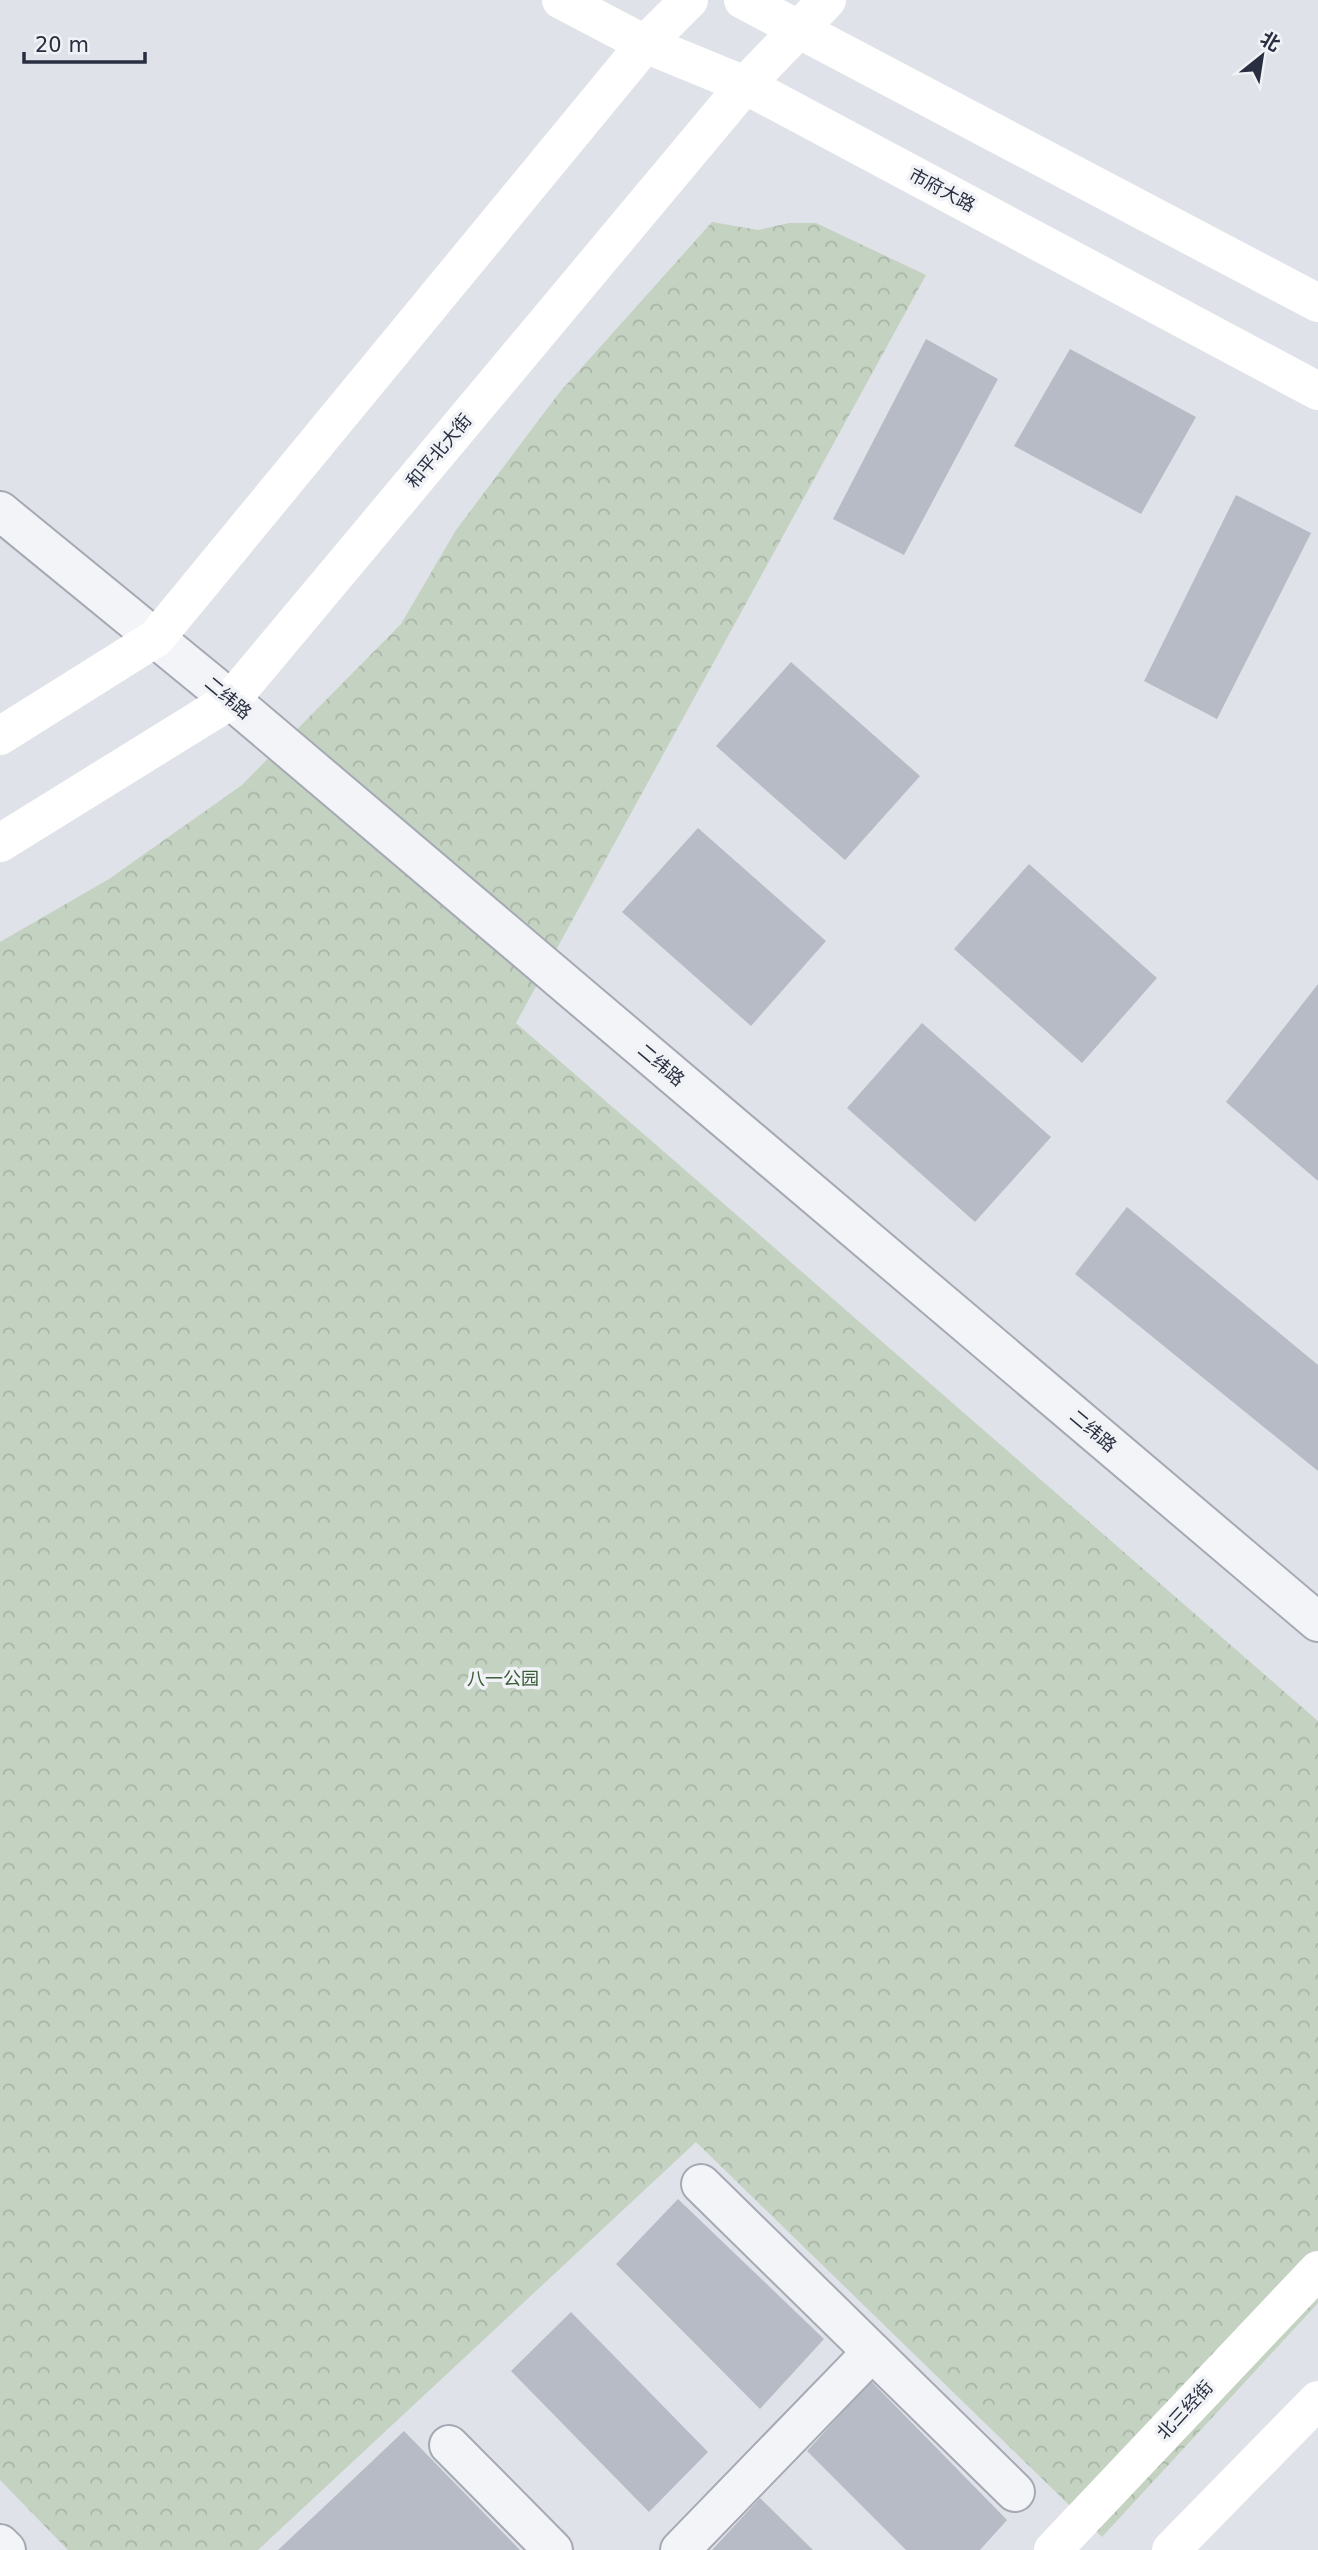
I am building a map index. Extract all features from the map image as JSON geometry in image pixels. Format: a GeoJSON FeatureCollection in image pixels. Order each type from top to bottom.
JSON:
{"type":"FeatureCollection","features":[{"type":"Feature","properties":{"kind":"main road","name":"市府大路"},"geometry":{"type":"LineString","coordinates":[[561,0],[645,44],[745,85],[1318,391]]}},
{"type":"Feature","properties":{"kind":"main road"},"geometry":{"type":"LineString","coordinates":[[0,736],[156,638],[645,44],[689,0]]}},
{"type":"Feature","properties":{"kind":"main road"},"geometry":{"type":"LineString","coordinates":[[743,0],[797,31],[1318,303]]}},
{"type":"Feature","properties":{"kind":"main road","name":"和平北大街"},"geometry":{"type":"LineString","coordinates":[[0,843],[231,699],[745,85],[827,0]]}},
{"type":"Feature","properties":{"kind":"main road","name":"北三经街"},"geometry":{"type":"LineString","coordinates":[[1053,2550],[1318,2270]]}},
{"type":"Feature","properties":{"kind":"main road"},"geometry":{"type":"LineString","coordinates":[[1171,2550],[1318,2399]]}},
{"type":"Feature","properties":{"kind":"street","name":"二纬路"},"geometry":{"type":"LineString","coordinates":[[0,511],[231,699],[1318,1622]]}},
{"type":"Feature","properties":{"kind":"street"},"geometry":{"type":"LineString","coordinates":[[701,2184],[1015,2492]]}},
{"type":"Feature","properties":{"kind":"street"},"geometry":{"type":"LineString","coordinates":[[680,2550],[872,2352]]}},
{"type":"Feature","properties":{"kind":"street"},"geometry":{"type":"LineString","coordinates":[[449,2445],[553,2550]]}},
{"type":"Feature","properties":{"kind":"street"},"geometry":{"type":"LineString","coordinates":[[0,2544],[6,2550]]}},
{"type":"Feature","properties":{"kind":"green space","name":"八一公园"},"geometry":{"type":"Polygon","coordinates":[[[712,222],[758,230],[789,223],[816,223],[926,275],[516,1023],[1318,1721],[1318,2303],[1102,2537],[696,2142],[258,2550],[68,2550],[0,2480],[0,942],[109,879],[242,785],[401,624],[456,530],[559,393],[712,222]]]}},
{"type":"Feature","properties":{"kind":"building"},"geometry":{"type":"Polygon","coordinates":[[[926,339],[998,379],[904,555],[833,519],[926,339]]]}},
{"type":"Feature","properties":{"kind":"building"},"geometry":{"type":"Polygon","coordinates":[[[1070,349],[1196,417],[1141,514],[1014,446],[1070,349]]]}},
{"type":"Feature","properties":{"kind":"building"},"geometry":{"type":"Polygon","coordinates":[[[1236,495],[1311,533],[1217,719],[1144,681],[1236,495]]]}},
{"type":"Feature","properties":{"kind":"building"},"geometry":{"type":"Polygon","coordinates":[[[791,662],[920,776],[845,860],[716,746],[791,662]]]}},
{"type":"Feature","properties":{"kind":"building"},"geometry":{"type":"Polygon","coordinates":[[[698,828],[826,941],[751,1026],[622,912],[698,828]]]}},
{"type":"Feature","properties":{"kind":"building"},"geometry":{"type":"Polygon","coordinates":[[[1029,864],[1157,978],[1082,1063],[954,949],[1029,864]]]}},
{"type":"Feature","properties":{"kind":"building"},"geometry":{"type":"Polygon","coordinates":[[[1318,984],[1318,1181],[1226,1102],[1318,984]]]}},
{"type":"Feature","properties":{"kind":"building"},"geometry":{"type":"Polygon","coordinates":[[[922,1023],[1051,1137],[975,1222],[847,1108],[922,1023]]]}},
{"type":"Feature","properties":{"kind":"building"},"geometry":{"type":"Polygon","coordinates":[[[1127,1207],[1318,1365],[1318,1471],[1075,1274],[1127,1207]]]}},
{"type":"Feature","properties":{"kind":"building"},"geometry":{"type":"Polygon","coordinates":[[[678,2199],[824,2339],[760,2409],[616,2264],[678,2199]]]}},
{"type":"Feature","properties":{"kind":"building"},"geometry":{"type":"Polygon","coordinates":[[[571,2312],[708,2452],[649,2512],[511,2371],[571,2312]]]}},
{"type":"Feature","properties":{"kind":"building"},"geometry":{"type":"Polygon","coordinates":[[[871,2381],[1007,2520],[980,2550],[906,2550],[807,2451],[871,2381]]]}},
{"type":"Feature","properties":{"kind":"building"},"geometry":{"type":"Polygon","coordinates":[[[404,2431],[520,2550],[278,2550],[328,2503],[404,2431]]]}},
{"type":"Feature","properties":{"kind":"building"},"geometry":{"type":"Polygon","coordinates":[[[760,2498],[813,2550],[712,2550],[760,2498]]]}}]}
